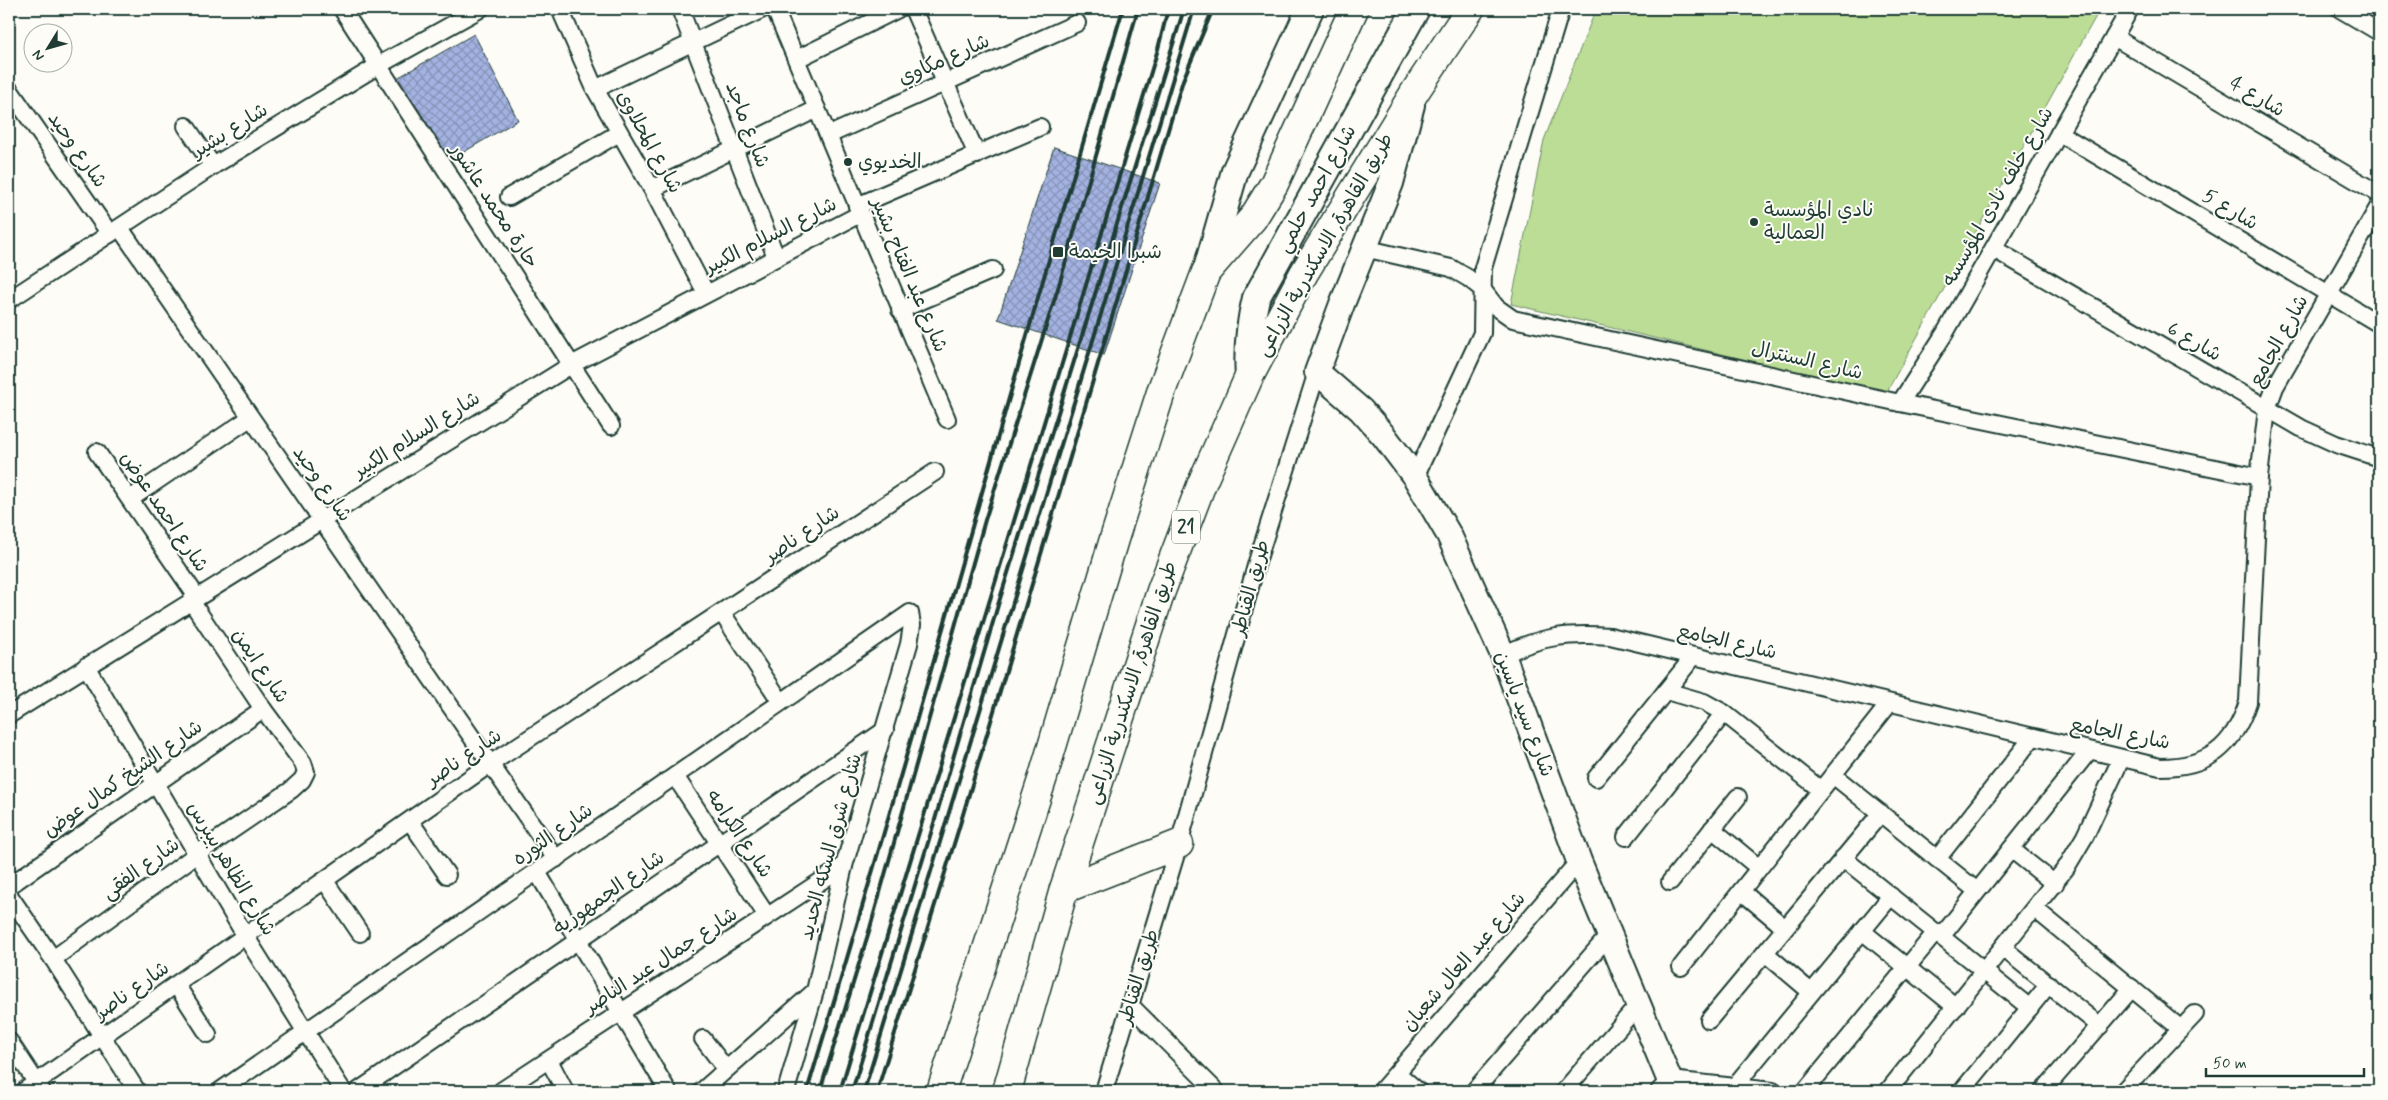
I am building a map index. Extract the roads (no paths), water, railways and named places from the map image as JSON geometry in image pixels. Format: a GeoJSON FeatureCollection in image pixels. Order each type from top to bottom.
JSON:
{"type":"FeatureCollection","features":[{"type":"Feature","properties":{"kind":"highway"},"geometry":{"type":"LineString","coordinates":[[941,1091],[1043,777],[1156,406],[1206,272],[1253,218],[1274,184],[1354,9]]}},
{"type":"Feature","properties":{"kind":"highway","name":"طريق القاهرة, الاسكندرية الزراعى"},"geometry":{"type":"LineString","coordinates":[[1007,1091],[1064,889],[1161,591],[1202,483],[1249,377],[1308,264],[1416,90],[1470,9]]}},
{"type":"Feature","properties":{"kind":"highway"},"geometry":{"type":"LineString","coordinates":[[1064,889],[1179,844]]}},
{"type":"Feature","properties":{"kind":"main road"},"geometry":{"type":"LineString","coordinates":[[1206,272],[1235,172],[1310,9]]}},
{"type":"Feature","properties":{"kind":"main road","name":"شارع احمد حلمي"},"geometry":{"type":"LineString","coordinates":[[1249,377],[1247,349],[1249,324],[1256,298],[1416,9]]}},
{"type":"Feature","properties":{"kind":"street","name":"حارة محمد عاشور"},"geometry":{"type":"LineString","coordinates":[[342,9],[611,426]]}},
{"type":"Feature","properties":{"kind":"street","name":"شارع بشير"},"geometry":{"type":"LineString","coordinates":[[9,300],[213,166],[378,65],[480,9]]}},
{"type":"Feature","properties":{"kind":"street","name":"شارع المحلاوى"},"geometry":{"type":"LineString","coordinates":[[560,9],[595,89],[618,133],[652,189],[706,293]]}},
{"type":"Feature","properties":{"kind":"street","name":"شارع ماجد"},"geometry":{"type":"LineString","coordinates":[[680,9],[776,257]]}},
{"type":"Feature","properties":{"kind":"street"},"geometry":{"type":"LineString","coordinates":[[595,89],[763,9]]}},
{"type":"Feature","properties":{"kind":"street","name":"شارع عبد الفتاح بشير"},"geometry":{"type":"LineString","coordinates":[[775,9],[947,419]]}},
{"type":"Feature","properties":{"kind":"street"},"geometry":{"type":"LineString","coordinates":[[797,59],[898,9]]}},
{"type":"Feature","properties":{"kind":"street"},"geometry":{"type":"LineString","coordinates":[[913,9],[977,155]]}},
{"type":"Feature","properties":{"kind":"street"},"geometry":{"type":"LineString","coordinates":[[1415,477],[1482,333],[1483,268],[1561,9]]}},
{"type":"Feature","properties":{"kind":"street","name":"شارع خلف نادى المؤسسه"},"geometry":{"type":"LineString","coordinates":[[1900,403],[1945,333],[2130,9]]}},
{"type":"Feature","properties":{"kind":"street"},"geometry":{"type":"LineString","coordinates":[[2340,9],[2379,32]]}},
{"type":"Feature","properties":{"kind":"street","name":"شارع مكاوي"},"geometry":{"type":"LineString","coordinates":[[829,136],[1077,23]]}},
{"type":"Feature","properties":{"kind":"street","name":"شارع 4"},"geometry":{"type":"LineString","coordinates":[[2114,37],[2379,194]]}},
{"type":"Feature","properties":{"kind":"street","name":"شارع وحيد"},"geometry":{"type":"LineString","coordinates":[[9,89],[115,231],[250,418],[556,859]]}},
{"type":"Feature","properties":{"kind":"street","name":"طريق القناطر"},"geometry":{"type":"LineString","coordinates":[[1104,1091],[1179,844],[1257,562],[1317,372],[1391,183],[1416,90]]}},
{"type":"Feature","properties":{"kind":"street"},"geometry":{"type":"LineString","coordinates":[[652,189],[817,110]]}},
{"type":"Feature","properties":{"kind":"street"},"geometry":{"type":"LineString","coordinates":[[186,126],[213,166]]}},
{"type":"Feature","properties":{"kind":"street","name":"شارع السلام الكبير"},"geometry":{"type":"LineString","coordinates":[[9,715],[571,365],[776,257],[858,210],[1040,127]]}},
{"type":"Feature","properties":{"kind":"street"},"geometry":{"type":"LineString","coordinates":[[509,197],[618,133]]}},
{"type":"Feature","properties":{"kind":"street","name":"شارع 5"},"geometry":{"type":"LineString","coordinates":[[2059,134],[2379,324]]}},
{"type":"Feature","properties":{"kind":"street","name":"شارع الجامع"},"geometry":{"type":"LineString","coordinates":[[1503,655],[1526,644],[1553,636],[1581,634],[1610,636],[2121,759],[2160,767],[2180,767],[2200,762],[2217,752],[2231,738],[2242,721],[2248,702],[2259,477],[2266,409],[2276,387],[2379,206]]}},
{"type":"Feature","properties":{"kind":"street","name":"شارع السنترال"},"geometry":{"type":"LineString","coordinates":[[1364,248],[1451,268],[1482,289],[1496,307],[1513,319],[1900,403],[2259,477]]}},
{"type":"Feature","properties":{"kind":"street","name":"شارع 6"},"geometry":{"type":"LineString","coordinates":[[1994,249],[2266,409],[2327,440],[2379,458]]}},
{"type":"Feature","properties":{"kind":"street"},"geometry":{"type":"LineString","coordinates":[[900,310],[993,270]]}},
{"type":"Feature","properties":{"kind":"street","name":"شارع سيد ياسين"},"geometry":{"type":"LineString","coordinates":[[1317,372],[1361,410],[1384,436],[1415,477],[1449,535],[1503,655],[1579,861],[1639,1004],[1668,1087]]}},
{"type":"Feature","properties":{"kind":"street"},"geometry":{"type":"LineString","coordinates":[[130,500],[250,418]]}},
{"type":"Feature","properties":{"kind":"street","name":"شارع احمد عوض"},"geometry":{"type":"LineString","coordinates":[[97,452],[194,599]]}},
{"type":"Feature","properties":{"kind":"street","name":"شارع ناصر"},"geometry":{"type":"LineString","coordinates":[[34,1088],[102,1037],[490,764],[935,472]]}},
{"type":"Feature","properties":{"kind":"street","name":"شارع ايمن"},"geometry":{"type":"LineString","coordinates":[[194,599],[262,709],[295,753]]}},
{"type":"Feature","properties":{"kind":"street","name":"شارع الثوره"},"geometry":{"type":"LineString","coordinates":[[220,1091],[305,1034],[910,612]]}},
{"type":"Feature","properties":{"kind":"street","name":"شارع شرق السكه الحديد"},"geometry":{"type":"LineString","coordinates":[[786,1091],[815,991],[844,866],[910,644],[912,625],[910,612]]}},
{"type":"Feature","properties":{"kind":"street"},"geometry":{"type":"LineString","coordinates":[[722,613],[781,702]]}},
{"type":"Feature","properties":{"kind":"street"},"geometry":{"type":"LineString","coordinates":[[1596,778],[1694,656]]}},
{"type":"Feature","properties":{"kind":"street","name":"شارع الظاهر بيبرس"},"geometry":{"type":"LineString","coordinates":[[86,666],[246,937],[305,1034],[343,1091]]}},
{"type":"Feature","properties":{"kind":"street"},"geometry":{"type":"LineString","coordinates":[[1666,691],[1704,702],[1724,713],[1821,790]]}},
{"type":"Feature","properties":{"kind":"street"},"geometry":{"type":"LineString","coordinates":[[1681,967],[1889,704]]}},
{"type":"Feature","properties":{"kind":"street","name":"شارع الشيخ كمال عوض"},"geometry":{"type":"LineString","coordinates":[[10,883],[262,709]]}},
{"type":"Feature","properties":{"kind":"street"},"geometry":{"type":"LineString","coordinates":[[1626,837],[1724,713]]}},
{"type":"Feature","properties":{"kind":"street","name":"شارع الجمهوريه"},"geometry":{"type":"LineString","coordinates":[[358,1091],[885,730]]}},
{"type":"Feature","properties":{"kind":"street"},"geometry":{"type":"LineString","coordinates":[[1937,859],[2033,737]]}},
{"type":"Feature","properties":{"kind":"street"},"geometry":{"type":"LineString","coordinates":[[1805,1091],[1907,968],[1977,891],[2089,751]]}},
{"type":"Feature","properties":{"kind":"street","name":"شارع الفقى"},"geometry":{"type":"LineString","coordinates":[[53,959],[197,854],[291,790],[302,780],[306,772],[295,753]]}},
{"type":"Feature","properties":{"kind":"street"},"geometry":{"type":"LineString","coordinates":[[1888,1091],[2055,884],[2085,836],[2121,759]]}},
{"type":"Feature","properties":{"kind":"street"},"geometry":{"type":"LineString","coordinates":[[1833,774],[1977,891]]}},
{"type":"Feature","properties":{"kind":"street","name":"شارع الكرامه"},"geometry":{"type":"LineString","coordinates":[[674,776],[767,916]]}},
{"type":"Feature","properties":{"kind":"street"},"geometry":{"type":"LineString","coordinates":[[1670,882],[1738,797]]}},
{"type":"Feature","properties":{"kind":"street"},"geometry":{"type":"LineString","coordinates":[[1709,1020],[1881,813]]}},
{"type":"Feature","properties":{"kind":"street"},"geometry":{"type":"LineString","coordinates":[[410,821],[447,874]]}},
{"type":"Feature","properties":{"kind":"street"},"geometry":{"type":"LineString","coordinates":[[1712,829],[1759,868]]}},
{"type":"Feature","properties":{"kind":"street"},"geometry":{"type":"LineString","coordinates":[[2011,849],[2055,884]]}},
{"type":"Feature","properties":{"kind":"street"},"geometry":{"type":"LineString","coordinates":[[1843,858],[2030,1008]]}},
{"type":"Feature","properties":{"kind":"street","name":"شارع عبد العال شعبان"},"geometry":{"type":"LineString","coordinates":[[1381,1091],[1579,861]]}},
{"type":"Feature","properties":{"kind":"street","name":"شارع جمال عبد الناصر"},"geometry":{"type":"LineString","coordinates":[[501,1091],[844,866]]}},
{"type":"Feature","properties":{"kind":"street"},"geometry":{"type":"LineString","coordinates":[[538,872],[668,1091]]}},
{"type":"Feature","properties":{"kind":"street"},"geometry":{"type":"LineString","coordinates":[[325,881],[360,933]]}},
{"type":"Feature","properties":{"kind":"street"},"geometry":{"type":"LineString","coordinates":[[10,883],[53,959],[137,1091]]}},
{"type":"Feature","properties":{"kind":"street"},"geometry":{"type":"LineString","coordinates":[[1741,891],[1785,928]]}},
{"type":"Feature","properties":{"kind":"street"},"geometry":{"type":"LineString","coordinates":[[1733,1088],[1891,896]]}},
{"type":"Feature","properties":{"kind":"street"},"geometry":{"type":"LineString","coordinates":[[2035,908],[2181,1029]]}},
{"type":"Feature","properties":{"kind":"street"},"geometry":{"type":"LineString","coordinates":[[1862,931],[1956,1007]]}},
{"type":"Feature","properties":{"kind":"street"},"geometry":{"type":"LineString","coordinates":[[1474,1091],[1610,934]]}},
{"type":"Feature","properties":{"kind":"street"},"geometry":{"type":"LineString","coordinates":[[2004,948],[2100,1026]]}},
{"type":"Feature","properties":{"kind":"street"},"geometry":{"type":"LineString","coordinates":[[1764,953],[1811,992]]}},
{"type":"Feature","properties":{"kind":"street"},"geometry":{"type":"LineString","coordinates":[[1962,1091],[2049,984]]}},
{"type":"Feature","properties":{"kind":"street"},"geometry":{"type":"LineString","coordinates":[[177,986],[208,1034]]}},
{"type":"Feature","properties":{"kind":"street"},"geometry":{"type":"LineString","coordinates":[[2043,1091],[2132,988]]}},
{"type":"Feature","properties":{"kind":"street"},"geometry":{"type":"LineString","coordinates":[[702,1091],[815,991]]}},
{"type":"Feature","properties":{"kind":"street"},"geometry":{"type":"LineString","coordinates":[[1564,1091],[1639,1004]]}},
{"type":"Feature","properties":{"kind":"street"},"geometry":{"type":"LineString","coordinates":[[1131,1006],[1216,1091]]}},
{"type":"Feature","properties":{"kind":"street"},"geometry":{"type":"LineString","coordinates":[[2123,1091],[2195,1014]]}},
{"type":"Feature","properties":{"kind":"street"},"geometry":{"type":"LineString","coordinates":[[703,1039],[726,1069]]}},
{"type":"Feature","properties":{"kind":"street"},"geometry":{"type":"LineString","coordinates":[[9,1041],[34,1088]]}},
{"type":"Feature","properties":{"kind":"street"},"geometry":{"type":"LineString","coordinates":[[549,1060],[565,1091]]}},
{"type":"Feature","properties":{"kind":"street"},"geometry":{"type":"LineString","coordinates":[[1397,1073],[1418,1091]]}},
{"type":"Feature","properties":{"kind":"street"},"geometry":{"type":"LineString","coordinates":[[1668,1087],[1773,1091]]}},
{"type":"Feature","properties":{"kind":"railway"},"geometry":{"type":"LineString","coordinates":[[807,1091],[848,956],[1043,279],[1123,9]]}},
{"type":"Feature","properties":{"kind":"railway"},"geometry":{"type":"LineString","coordinates":[[820,1091],[870,928],[985,520],[1059,285],[1138,9]]}},
{"type":"Feature","properties":{"kind":"railway"},"geometry":{"type":"LineString","coordinates":[[840,1091],[1158,49],[1168,9]]}},
{"type":"Feature","properties":{"kind":"railway"},"geometry":{"type":"LineString","coordinates":[[852,1091],[998,605],[1184,9]]}},
{"type":"Feature","properties":{"kind":"railway"},"geometry":{"type":"LineString","coordinates":[[864,1091],[1194,9]]}},
{"type":"Feature","properties":{"kind":"railway"},"geometry":{"type":"LineString","coordinates":[[877,1091],[958,831],[1183,80],[1213,9]]}},
{"type":"Feature","properties":{"kind":"place","name":"الخديوي"},"geometry":{"type":"Point","coordinates":[848,162]}},
{"type":"Feature","properties":{"kind":"place","name":"نادي المؤسسة العمالية"},"geometry":{"type":"Point","coordinates":[1754,222]}},
{"type":"Feature","properties":{"kind":"place","name":"شبرا الخيمة"},"geometry":{"type":"Point","coordinates":[1058,252]}}]}
